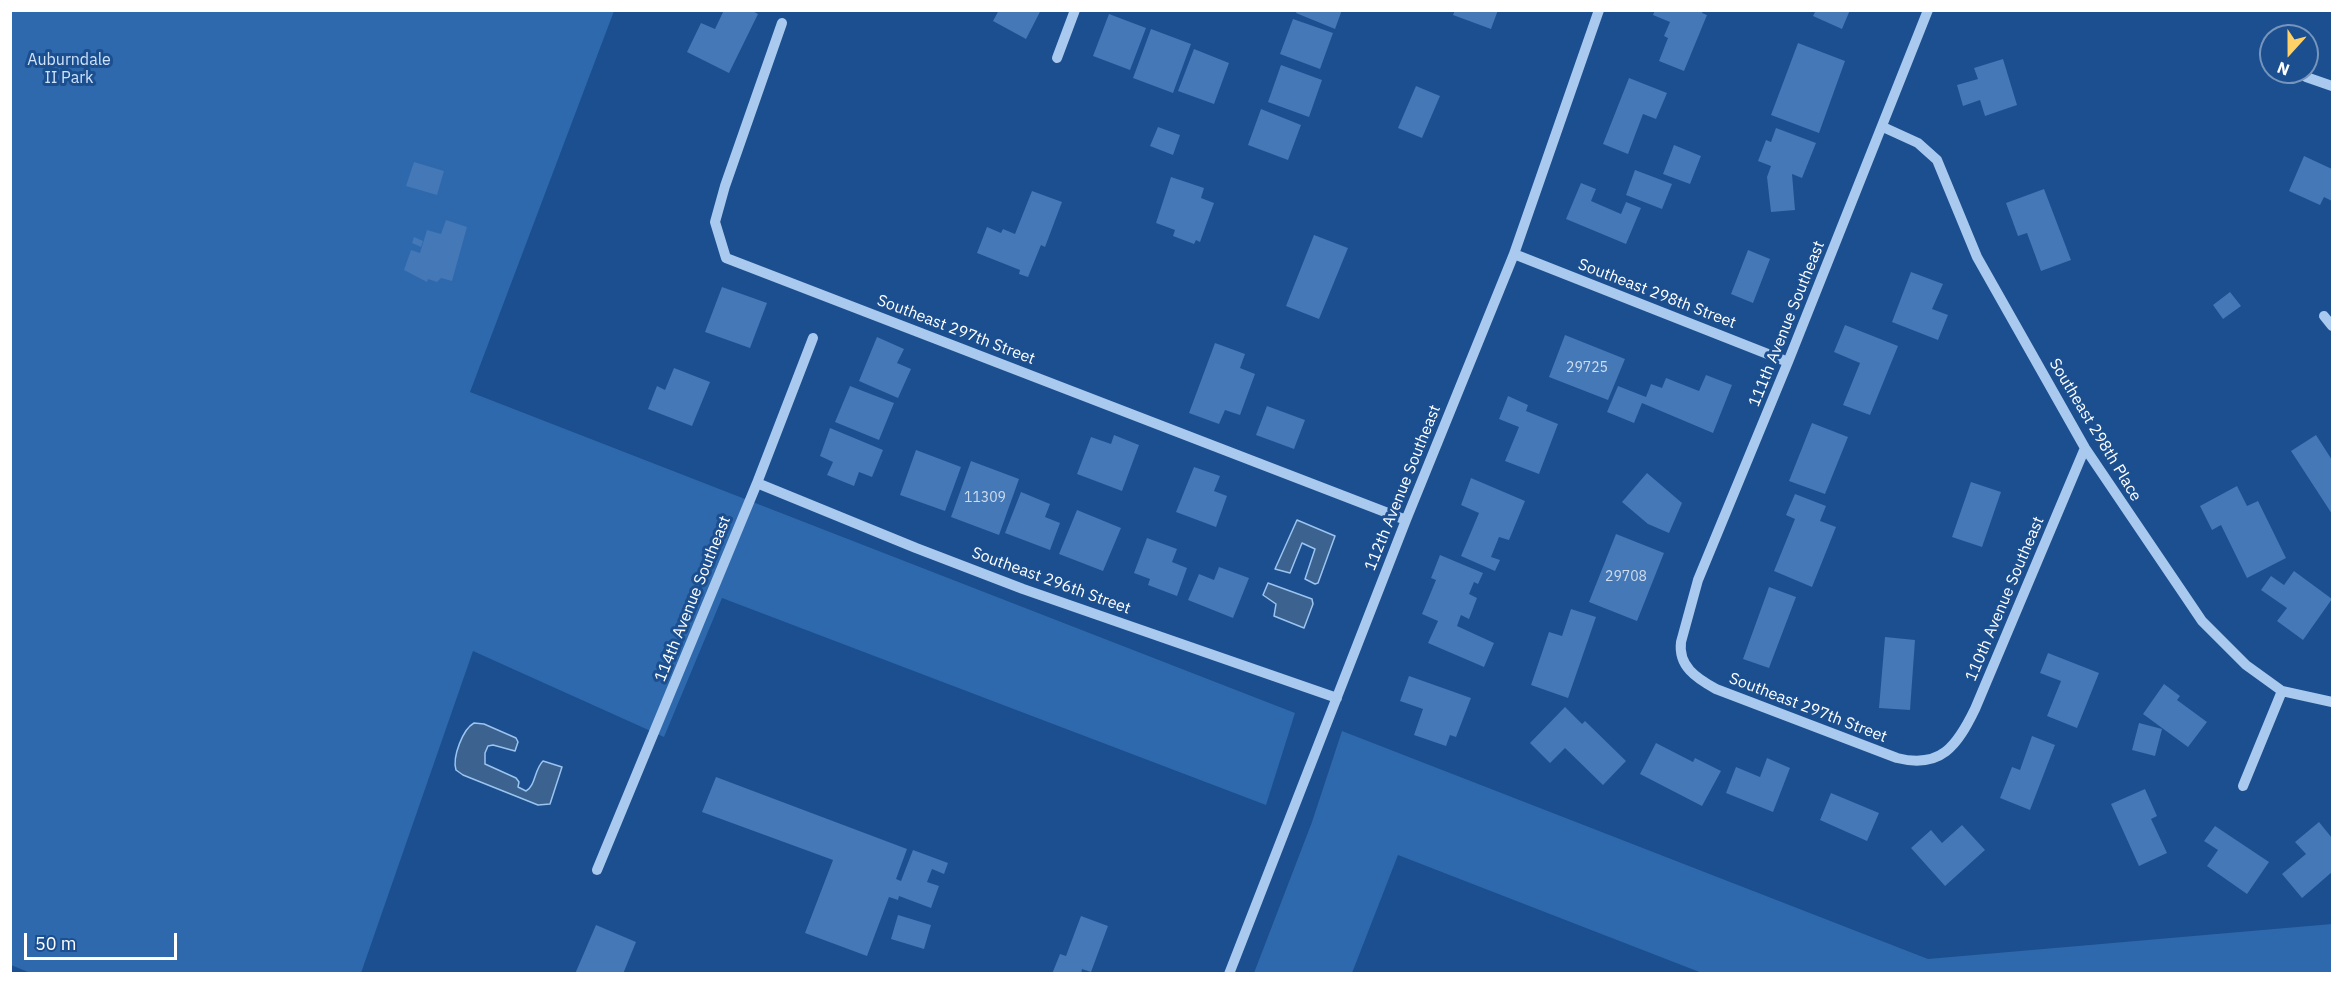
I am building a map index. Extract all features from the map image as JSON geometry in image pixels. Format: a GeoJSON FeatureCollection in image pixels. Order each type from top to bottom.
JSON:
{"type":"FeatureCollection","features":[{"type":"Feature","properties":{"kind":"street"},"geometry":{"type":"LineString","coordinates":[[1057,58],[1075,10]]}},
{"type":"Feature","properties":{"kind":"street","name":"112th Avenue Southeast"},"geometry":{"type":"LineString","coordinates":[[1229,974],[1406,520],[1514,254],[1599,10]]}},
{"type":"Feature","properties":{"kind":"street","name":"111th Avenue Southeast"},"geometry":{"type":"LineString","coordinates":[[1680,650],[1698,580],[1883,127],[1928,10]]}},
{"type":"Feature","properties":{"kind":"street","name":"Southeast 297th Street"},"geometry":{"type":"LineString","coordinates":[[782,23],[725,186],[715,222],[726,258],[1406,520]]}},
{"type":"Feature","properties":{"kind":"street","name":"Southeast 298th Place"},"geometry":{"type":"LineString","coordinates":[[1883,127],[1918,143],[1937,159],[1977,257],[2085,448],[2202,621],[2246,665],[2282,691],[2332,702]]}},
{"type":"Feature","properties":{"kind":"street","name":"Southeast 298th Street"},"geometry":{"type":"LineString","coordinates":[[1514,254],[1788,362]]}},
{"type":"Feature","properties":{"kind":"street"},"geometry":{"type":"LineString","coordinates":[[2324,316],[2332,326]]}},
{"type":"Feature","properties":{"kind":"street","name":"114th Avenue Southeast"},"geometry":{"type":"LineString","coordinates":[[597,870],[757,483],[813,338]]}},
{"type":"Feature","properties":{"kind":"street","name":"110th Avenue Southeast"},"geometry":{"type":"LineString","coordinates":[[1943,755],[1960,737],[1975,710],[2085,448]]}},
{"type":"Feature","properties":{"kind":"street","name":"Southeast 296th Street"},"geometry":{"type":"LineString","coordinates":[[757,483],[1023,589],[1337,698]]}},
{"type":"Feature","properties":{"kind":"street","name":"Southeast 297th Street"},"geometry":{"type":"LineString","coordinates":[[1680,650],[1683,662],[1692,673],[1716,689],[1897,758],[1921,761],[1943,755]]}},
{"type":"Feature","properties":{"kind":"street"},"geometry":{"type":"LineString","coordinates":[[2242,786],[2282,691]]}},
{"type":"Feature","properties":{"kind":"green space","name":"Auburndale II Park"},"geometry":{"type":"Polygon","coordinates":[[[10,11],[614,11],[470,392],[1295,713],[1266,805],[722,598],[664,737],[473,651],[361,973],[33,974],[11,965],[10,11]]]}},
{"type":"Feature","properties":{"kind":"green space"},"geometry":{"type":"Polygon","coordinates":[[[1342,731],[1928,959],[2332,924],[2332,973],[1702,973],[1398,855],[1352,973],[1254,973],[1312,822],[1342,731]]]}},
{"type":"Feature","properties":{"kind":"shaded area"},"geometry":{"type":"Polygon","coordinates":[[[1297,520],[1335,536],[1318,583],[1315,584],[1305,579],[1315,549],[1302,543],[1290,573],[1275,569],[1297,520]]]}},
{"type":"Feature","properties":{"kind":"shaded area"},"geometry":{"type":"Polygon","coordinates":[[[1268,583],[1312,599],[1313,604],[1304,628],[1274,616],[1276,604],[1263,595],[1268,583]]]}},
{"type":"Feature","properties":{"kind":"shaded area"},"geometry":{"type":"Polygon","coordinates":[[[474,723],[484,724],[516,738],[518,742],[515,751],[493,745],[488,746],[485,753],[485,764],[516,778],[519,782],[518,787],[526,791],[532,785],[543,761],[562,767],[550,804],[538,805],[463,775],[456,770],[459,744],[466,731],[474,723]]]}},
{"type":"Feature","properties":{"kind":"building"},"geometry":{"type":"Polygon","coordinates":[[[724,10],[751,10],[758,14],[729,73],[687,52],[701,23],[715,29],[724,10]]]}},
{"type":"Feature","properties":{"kind":"building"},"geometry":{"type":"Polygon","coordinates":[[[999,10],[1041,10],[1026,39],[993,21],[999,10]]]}},
{"type":"Feature","properties":{"kind":"building"},"geometry":{"type":"Polygon","coordinates":[[[1297,10],[1342,10],[1335,29],[1296,13],[1297,10]]]}},
{"type":"Feature","properties":{"kind":"building"},"geometry":{"type":"Polygon","coordinates":[[[1455,10],[1498,10],[1491,29],[1453,15],[1455,10]]]}},
{"type":"Feature","properties":{"kind":"building"},"geometry":{"type":"Polygon","coordinates":[[[1655,10],[1703,10],[1702,13],[1707,15],[1684,71],[1659,61],[1668,38],[1664,36],[1670,22],[1653,15],[1655,10]]]}},
{"type":"Feature","properties":{"kind":"building"},"geometry":{"type":"Polygon","coordinates":[[[1816,10],[1850,10],[1842,29],[1813,16],[1816,10]]]}},
{"type":"Feature","properties":{"kind":"building"},"geometry":{"type":"Polygon","coordinates":[[[1109,14],[1146,28],[1130,70],[1093,56],[1109,14]]]}},
{"type":"Feature","properties":{"kind":"building"},"geometry":{"type":"Polygon","coordinates":[[[1293,19],[1333,33],[1320,69],[1280,54],[1293,19]]]}},
{"type":"Feature","properties":{"kind":"building"},"geometry":{"type":"Polygon","coordinates":[[[1151,29],[1191,44],[1173,93],[1133,78],[1151,29]]]}},
{"type":"Feature","properties":{"kind":"building"},"geometry":{"type":"Polygon","coordinates":[[[1798,43],[1845,61],[1819,133],[1771,115],[1798,43]]]}},
{"type":"Feature","properties":{"kind":"building"},"geometry":{"type":"Polygon","coordinates":[[[1194,49],[1229,63],[1214,104],[1178,91],[1194,49]]]}},
{"type":"Feature","properties":{"kind":"building"},"geometry":{"type":"Polygon","coordinates":[[[2003,59],[2017,105],[1985,116],[1980,100],[1963,106],[1957,85],[1978,79],[1974,68],[2003,59]]]}},
{"type":"Feature","properties":{"kind":"building"},"geometry":{"type":"Polygon","coordinates":[[[1281,65],[1322,80],[1309,117],[1268,102],[1281,65]]]}},
{"type":"Feature","properties":{"kind":"building"},"geometry":{"type":"Polygon","coordinates":[[[1629,78],[1667,93],[1656,119],[1643,114],[1628,154],[1603,144],[1629,78]]]}},
{"type":"Feature","properties":{"kind":"building"},"geometry":{"type":"Polygon","coordinates":[[[1416,86],[1440,96],[1422,138],[1398,128],[1416,86]]]}},
{"type":"Feature","properties":{"kind":"building"},"geometry":{"type":"Polygon","coordinates":[[[1261,109],[1301,125],[1288,160],[1248,145],[1261,109]]]}},
{"type":"Feature","properties":{"kind":"building"},"geometry":{"type":"Polygon","coordinates":[[[1158,127],[1180,135],[1173,155],[1150,146],[1158,127]]]}},
{"type":"Feature","properties":{"kind":"building"},"geometry":{"type":"Polygon","coordinates":[[[1776,128],[1816,143],[1802,178],[1792,174],[1795,210],[1771,212],[1767,177],[1771,166],[1758,161],[1766,140],[1771,142],[1776,128]]]}},
{"type":"Feature","properties":{"kind":"building"},"geometry":{"type":"Polygon","coordinates":[[[1674,145],[1701,156],[1690,184],[1663,174],[1674,145]]]}},
{"type":"Feature","properties":{"kind":"building"},"geometry":{"type":"Polygon","coordinates":[[[2304,156],[2332,169],[2332,201],[2324,197],[2320,205],[2289,191],[2304,156]]]}},
{"type":"Feature","properties":{"kind":"building"},"geometry":{"type":"Polygon","coordinates":[[[414,162],[444,171],[437,195],[406,186],[414,162]]]}},
{"type":"Feature","properties":{"kind":"building"},"geometry":{"type":"Polygon","coordinates":[[[1635,170],[1672,184],[1662,209],[1626,195],[1635,170]]]}},
{"type":"Feature","properties":{"kind":"building"},"geometry":{"type":"Polygon","coordinates":[[[1171,177],[1204,188],[1201,198],[1214,203],[1200,242],[1196,240],[1194,244],[1173,236],[1175,230],[1156,223],[1171,177]]]}},
{"type":"Feature","properties":{"kind":"building"},"geometry":{"type":"Polygon","coordinates":[[[1581,183],[1596,189],[1591,201],[1621,214],[1626,202],[1641,208],[1626,244],[1566,219],[1581,183]]]}},
{"type":"Feature","properties":{"kind":"building"},"geometry":{"type":"Polygon","coordinates":[[[2044,189],[2071,260],[2041,271],[2027,233],[2018,236],[2006,203],[2044,189]]]}},
{"type":"Feature","properties":{"kind":"building"},"geometry":{"type":"Polygon","coordinates":[[[1032,191],[1062,202],[1045,247],[1041,245],[1028,277],[1019,274],[1020,270],[977,253],[987,227],[1001,233],[1003,229],[1015,234],[1032,191]]]}},
{"type":"Feature","properties":{"kind":"building"},"geometry":{"type":"Polygon","coordinates":[[[446,220],[467,227],[452,281],[441,278],[437,282],[428,279],[427,282],[404,270],[411,250],[420,253],[427,230],[441,234],[446,220]]]}},
{"type":"Feature","properties":{"kind":"building"},"geometry":{"type":"Polygon","coordinates":[[[1314,235],[1348,248],[1319,319],[1286,306],[1314,235]]]}},
{"type":"Feature","properties":{"kind":"building"},"geometry":{"type":"Polygon","coordinates":[[[414,237],[423,241],[421,247],[412,243],[414,237]]]}},
{"type":"Feature","properties":{"kind":"building"},"geometry":{"type":"Polygon","coordinates":[[[1748,250],[1770,259],[1753,303],[1731,294],[1748,250]]]}},
{"type":"Feature","properties":{"kind":"building"},"geometry":{"type":"Polygon","coordinates":[[[1911,272],[1943,284],[1932,309],[1948,315],[1938,340],[1892,322],[1911,272]]]}},
{"type":"Feature","properties":{"kind":"building"},"geometry":{"type":"Polygon","coordinates":[[[722,287],[767,303],[750,348],[705,332],[722,287]]]}},
{"type":"Feature","properties":{"kind":"building"},"geometry":{"type":"Polygon","coordinates":[[[2230,292],[2241,306],[2223,319],[2213,305],[2230,292]]]}},
{"type":"Feature","properties":{"kind":"building"},"geometry":{"type":"Polygon","coordinates":[[[1845,325],[1898,346],[1870,415],[1843,405],[1860,363],[1834,352],[1845,325]]]}},
{"type":"Feature","properties":{"kind":"building"},"geometry":{"type":"Polygon","coordinates":[[[1565,335],[1625,359],[1608,400],[1549,377],[1565,335]]]}},
{"type":"Feature","properties":{"kind":"building"},"geometry":{"type":"Polygon","coordinates":[[[877,337],[904,349],[897,363],[911,369],[898,398],[859,381],[877,337]]]}},
{"type":"Feature","properties":{"kind":"building"},"geometry":{"type":"Polygon","coordinates":[[[1215,343],[1245,354],[1240,368],[1255,374],[1240,415],[1225,410],[1219,424],[1189,413],[1215,343]]]}},
{"type":"Feature","properties":{"kind":"building"},"geometry":{"type":"Polygon","coordinates":[[[674,368],[710,382],[692,426],[648,409],[657,386],[665,390],[674,368]]]}},
{"type":"Feature","properties":{"kind":"building"},"geometry":{"type":"Polygon","coordinates":[[[1706,375],[1732,385],[1713,433],[1642,403],[1634,423],[1607,412],[1618,386],[1646,397],[1651,384],[1662,388],[1666,378],[1699,391],[1706,375]]]}},
{"type":"Feature","properties":{"kind":"building"},"geometry":{"type":"Polygon","coordinates":[[[850,386],[894,403],[879,440],[835,422],[850,386]]]}},
{"type":"Feature","properties":{"kind":"building"},"geometry":{"type":"Polygon","coordinates":[[[1508,396],[1528,405],[1526,411],[1558,424],[1539,474],[1505,461],[1519,427],[1499,419],[1508,396]]]}},
{"type":"Feature","properties":{"kind":"building"},"geometry":{"type":"Polygon","coordinates":[[[1267,406],[1305,420],[1294,449],[1256,435],[1267,406]]]}},
{"type":"Feature","properties":{"kind":"building"},"geometry":{"type":"Polygon","coordinates":[[[1812,423],[1848,437],[1825,494],[1789,481],[1812,423]]]}},
{"type":"Feature","properties":{"kind":"building"},"geometry":{"type":"Polygon","coordinates":[[[830,428],[883,450],[872,477],[859,472],[854,486],[827,475],[833,462],[820,456],[830,428]]]}},
{"type":"Feature","properties":{"kind":"building"},"geometry":{"type":"Polygon","coordinates":[[[1114,435],[1139,445],[1122,491],[1077,474],[1091,437],[1111,444],[1114,435]]]}},
{"type":"Feature","properties":{"kind":"building"},"geometry":{"type":"Polygon","coordinates":[[[2316,435],[2332,460],[2332,514],[2291,451],[2316,435]]]}},
{"type":"Feature","properties":{"kind":"building"},"geometry":{"type":"Polygon","coordinates":[[[916,450],[961,467],[945,511],[900,495],[916,450]]]}},
{"type":"Feature","properties":{"kind":"building"},"geometry":{"type":"Polygon","coordinates":[[[971,461],[1019,479],[999,535],[951,517],[971,461]]]}},
{"type":"Feature","properties":{"kind":"building"},"geometry":{"type":"Polygon","coordinates":[[[1194,467],[1220,476],[1214,491],[1227,496],[1216,527],[1176,512],[1194,467]]]}},
{"type":"Feature","properties":{"kind":"building"},"geometry":{"type":"Polygon","coordinates":[[[1647,473],[1682,503],[1669,533],[1648,524],[1622,502],[1647,473]]]}},
{"type":"Feature","properties":{"kind":"building"},"geometry":{"type":"Polygon","coordinates":[[[1471,478],[1525,501],[1509,540],[1499,537],[1491,557],[1500,560],[1495,571],[1461,556],[1479,513],[1461,505],[1471,478]]]}},
{"type":"Feature","properties":{"kind":"building"},"geometry":{"type":"Polygon","coordinates":[[[1971,482],[2001,492],[1982,547],[1952,537],[1971,482]]]}},
{"type":"Feature","properties":{"kind":"building"},"geometry":{"type":"Polygon","coordinates":[[[2237,486],[2247,506],[2258,501],[2286,558],[2247,578],[2221,525],[2212,530],[2200,506],[2237,486]]]}},
{"type":"Feature","properties":{"kind":"building"},"geometry":{"type":"Polygon","coordinates":[[[1021,492],[1050,504],[1045,517],[1060,523],[1050,550],[1005,533],[1021,492]]]}},
{"type":"Feature","properties":{"kind":"building"},"geometry":{"type":"Polygon","coordinates":[[[1795,494],[1826,506],[1820,521],[1836,527],[1812,587],[1774,571],[1795,519],[1786,515],[1795,494]]]}},
{"type":"Feature","properties":{"kind":"building"},"geometry":{"type":"Polygon","coordinates":[[[1077,510],[1121,528],[1103,571],[1059,554],[1077,510]]]}},
{"type":"Feature","properties":{"kind":"building"},"geometry":{"type":"Polygon","coordinates":[[[1616,534],[1664,553],[1637,621],[1589,602],[1616,534]]]}},
{"type":"Feature","properties":{"kind":"building"},"geometry":{"type":"Polygon","coordinates":[[[1147,538],[1177,549],[1172,562],[1187,568],[1177,596],[1148,585],[1150,579],[1134,573],[1147,538]]]}},
{"type":"Feature","properties":{"kind":"building"},"geometry":{"type":"Polygon","coordinates":[[[1440,555],[1483,573],[1478,584],[1474,582],[1469,594],[1477,598],[1469,619],[1461,615],[1457,626],[1494,643],[1484,667],[1428,643],[1438,621],[1422,614],[1436,580],[1431,578],[1440,555]]]}},
{"type":"Feature","properties":{"kind":"building"},"geometry":{"type":"Polygon","coordinates":[[[1219,567],[1249,578],[1233,618],[1188,600],[1199,574],[1214,580],[1219,567]]]}},
{"type":"Feature","properties":{"kind":"building"},"geometry":{"type":"Polygon","coordinates":[[[2294,571],[2332,599],[2303,640],[2277,621],[2287,608],[2261,590],[2271,576],[2284,585],[2294,571]]]}},
{"type":"Feature","properties":{"kind":"building"},"geometry":{"type":"Polygon","coordinates":[[[1769,587],[1796,597],[1769,668],[1743,659],[1769,587]]]}},
{"type":"Feature","properties":{"kind":"building"},"geometry":{"type":"Polygon","coordinates":[[[1571,609],[1596,617],[1568,698],[1531,685],[1549,632],[1562,636],[1571,609]]]}},
{"type":"Feature","properties":{"kind":"building"},"geometry":{"type":"Polygon","coordinates":[[[1885,637],[1915,640],[1910,710],[1879,708],[1885,637]]]}},
{"type":"Feature","properties":{"kind":"building"},"geometry":{"type":"Polygon","coordinates":[[[2048,653],[2099,673],[2077,728],[2047,716],[2061,681],[2040,673],[2048,653]]]}},
{"type":"Feature","properties":{"kind":"building"},"geometry":{"type":"Polygon","coordinates":[[[1409,676],[1471,698],[1456,737],[1450,735],[1446,746],[1414,735],[1423,709],[1400,701],[1409,676]]]}},
{"type":"Feature","properties":{"kind":"building"},"geometry":{"type":"Polygon","coordinates":[[[2164,684],[2180,696],[2177,700],[2207,722],[2188,747],[2143,714],[2164,684]]]}},
{"type":"Feature","properties":{"kind":"building"},"geometry":{"type":"Polygon","coordinates":[[[1565,707],[1582,724],[1585,721],[1626,761],[1603,785],[1565,748],[1550,763],[1530,743],[1565,707]]]}},
{"type":"Feature","properties":{"kind":"building"},"geometry":{"type":"Polygon","coordinates":[[[2139,723],[2162,729],[2155,756],[2132,750],[2139,723]]]}},
{"type":"Feature","properties":{"kind":"building"},"geometry":{"type":"Polygon","coordinates":[[[2032,736],[2055,745],[2030,810],[2000,798],[2012,767],[2020,770],[2032,736]]]}},
{"type":"Feature","properties":{"kind":"building"},"geometry":{"type":"Polygon","coordinates":[[[1656,743],[1693,762],[1695,758],[1721,771],[1702,806],[1640,774],[1656,743]]]}},
{"type":"Feature","properties":{"kind":"building"},"geometry":{"type":"Polygon","coordinates":[[[1767,758],[1790,768],[1773,812],[1726,793],[1736,767],[1760,777],[1767,758]]]}},
{"type":"Feature","properties":{"kind":"building"},"geometry":{"type":"Polygon","coordinates":[[[716,777],[907,849],[896,879],[901,881],[913,850],[948,863],[944,874],[932,869],[927,882],[939,886],[931,908],[899,896],[898,900],[889,897],[867,956],[805,933],[833,860],[702,812],[716,777]]]}},
{"type":"Feature","properties":{"kind":"building"},"geometry":{"type":"Polygon","coordinates":[[[2145,789],[2157,816],[2151,819],[2167,853],[2139,866],[2111,804],[2145,789]]]}},
{"type":"Feature","properties":{"kind":"building"},"geometry":{"type":"Polygon","coordinates":[[[1831,793],[1879,813],[1867,841],[1820,820],[1831,793]]]}},
{"type":"Feature","properties":{"kind":"building"},"geometry":{"type":"Polygon","coordinates":[[[2319,822],[2332,838],[2332,872],[2302,898],[2282,874],[2306,854],[2295,842],[2319,822]]]}},
{"type":"Feature","properties":{"kind":"building"},"geometry":{"type":"Polygon","coordinates":[[[1962,825],[1985,850],[1945,886],[1911,848],[1931,830],[1942,843],[1962,825]]]}},
{"type":"Feature","properties":{"kind":"building"},"geometry":{"type":"Polygon","coordinates":[[[2215,826],[2269,862],[2247,894],[2207,866],[2218,850],[2204,841],[2215,826]]]}},
{"type":"Feature","properties":{"kind":"building"},"geometry":{"type":"Polygon","coordinates":[[[898,915],[931,925],[924,949],[891,939],[898,915]]]}},
{"type":"Feature","properties":{"kind":"building"},"geometry":{"type":"Polygon","coordinates":[[[1081,916],[1108,926],[1091,972],[1082,969],[1081,974],[1052,974],[1060,954],[1066,956],[1081,916]]]}},
{"type":"Feature","properties":{"kind":"building"},"geometry":{"type":"Polygon","coordinates":[[[596,925],[636,942],[623,974],[575,974],[596,925]]]}}]}
